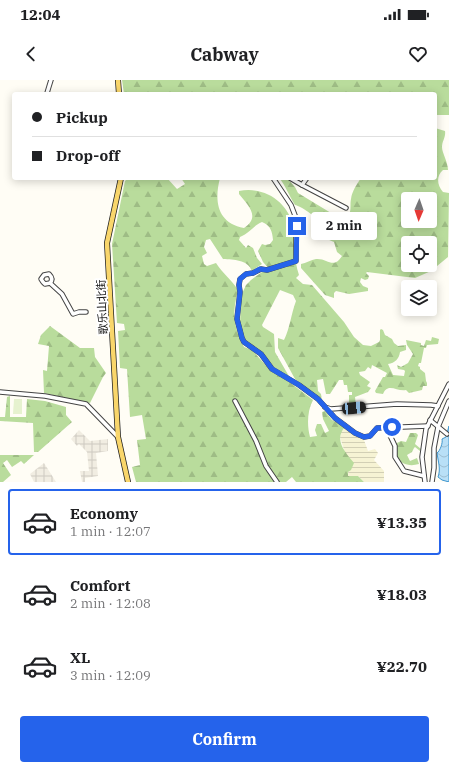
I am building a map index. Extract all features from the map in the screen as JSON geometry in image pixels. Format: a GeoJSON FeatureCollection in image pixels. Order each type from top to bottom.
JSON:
{"type":"FeatureCollection","features":[{"type":"Feature","properties":{"kind":"main road"},"geometry":{"type":"LineString","coordinates":[[118,80],[119,92]]}},
{"type":"Feature","properties":{"kind":"main road","name":"歌乐山北街"},"geometry":{"type":"LineString","coordinates":[[121,180],[107,243],[118,437],[128,482]]}},
{"type":"Feature","properties":{"kind":"street"},"geometry":{"type":"LineString","coordinates":[[46,92],[51,80]]}},
{"type":"Feature","properties":{"kind":"street"},"geometry":{"type":"LineString","coordinates":[[275,180],[291,205],[296,218],[296,261],[267,270],[260,269],[253,273],[246,274],[240,279],[237,319],[239,330],[244,342],[261,354],[272,369],[299,385],[318,399],[335,418],[355,433],[364,437],[370,436],[377,428],[428,426]]}},
{"type":"Feature","properties":{"kind":"street"},"geometry":{"type":"LineString","coordinates":[[293,180],[346,208]]}},
{"type":"Feature","properties":{"kind":"street"},"geometry":{"type":"LineString","coordinates":[[302,185],[306,180]]}},
{"type":"Feature","properties":{"kind":"street"},"geometry":{"type":"LineString","coordinates":[[50,283],[62,294],[73,314],[86,312]]}},
{"type":"Feature","properties":{"kind":"street"},"geometry":{"type":"LineString","coordinates":[[449,384],[426,429],[422,456],[425,482],[432,482],[434,448],[438,427],[449,401]]}},
{"type":"Feature","properties":{"kind":"street"},"geometry":{"type":"LineString","coordinates":[[0,392],[45,396],[86,404],[118,437]]}},
{"type":"Feature","properties":{"kind":"street"},"geometry":{"type":"LineString","coordinates":[[444,393],[449,398]]}},
{"type":"Feature","properties":{"kind":"street"},"geometry":{"type":"LineString","coordinates":[[236,401],[256,441],[266,466],[277,482]]}},
{"type":"Feature","properties":{"kind":"street"},"geometry":{"type":"LineString","coordinates":[[324,407],[331,409],[397,404],[438,406]]}},
{"type":"Feature","properties":{"kind":"street"},"geometry":{"type":"LineString","coordinates":[[430,420],[447,434]]}},
{"type":"Feature","properties":{"kind":"street"},"geometry":{"type":"LineString","coordinates":[[386,427],[395,446],[395,457],[404,472],[424,476]]}},
{"type":"Feature","properties":{"kind":"shaded area"},"geometry":{"type":"Polygon","coordinates":[[[345,427],[367,439],[364,440],[368,451],[375,449],[378,453],[374,460],[384,471],[384,482],[364,482],[358,476],[348,476],[349,458],[345,453],[340,437],[341,432],[345,427]]]}},
{"type":"Feature","properties":{"kind":"shaded area"},"geometry":{"type":"Polygon","coordinates":[[[79,430],[90,441],[108,439],[108,451],[96,453],[98,476],[85,478],[85,482],[82,482],[80,471],[89,471],[87,452],[79,444],[77,446],[71,439],[79,430]]]}},
{"type":"Feature","properties":{"kind":"shaded area"},"geometry":{"type":"Polygon","coordinates":[[[44,463],[56,482],[34,482],[30,474],[44,463]]]}},
{"type":"Feature","properties":{"kind":"green space"},"geometry":{"type":"Polygon","coordinates":[[[122,80],[449,80],[449,115],[437,115],[437,92],[124,92],[122,80]]]}},
{"type":"Feature","properties":{"kind":"green space"},"geometry":{"type":"Polygon","coordinates":[[[437,129],[445,131],[442,147],[448,170],[443,170],[441,172],[438,181],[443,192],[449,193],[448,257],[437,266],[437,236],[401,236],[401,272],[429,272],[415,278],[367,272],[366,273],[369,276],[368,279],[365,280],[361,278],[360,282],[363,286],[368,288],[368,291],[349,294],[336,291],[334,293],[334,298],[325,295],[301,268],[301,264],[314,259],[320,259],[333,263],[339,260],[342,256],[337,252],[334,242],[322,237],[319,234],[325,232],[322,223],[302,208],[295,205],[281,180],[289,180],[298,193],[331,213],[339,215],[350,212],[352,193],[360,180],[437,180],[437,129]]]}},
{"type":"Feature","properties":{"kind":"green space"},"geometry":{"type":"Polygon","coordinates":[[[169,180],[177,189],[185,184],[182,180],[220,180],[217,195],[220,210],[223,216],[235,225],[244,228],[252,220],[252,215],[249,207],[239,194],[239,191],[258,191],[274,198],[287,211],[294,229],[295,257],[299,275],[296,278],[303,284],[312,285],[344,322],[354,337],[363,345],[371,346],[379,342],[381,329],[385,335],[392,339],[398,346],[406,345],[406,350],[400,352],[398,359],[395,362],[388,364],[393,375],[404,376],[405,371],[398,369],[397,365],[401,367],[408,363],[413,354],[407,345],[406,340],[421,343],[421,345],[424,346],[426,340],[431,341],[432,337],[439,339],[438,344],[427,345],[426,348],[424,348],[421,363],[419,363],[418,366],[425,373],[427,383],[427,386],[423,386],[422,390],[409,393],[406,390],[390,388],[385,390],[383,394],[376,393],[375,391],[387,373],[372,365],[371,369],[368,367],[365,371],[359,372],[360,375],[370,382],[367,386],[371,388],[368,392],[355,397],[356,406],[346,406],[345,403],[349,403],[349,395],[352,395],[352,392],[348,392],[347,385],[344,385],[343,380],[339,380],[330,394],[326,394],[323,379],[317,380],[318,391],[321,394],[322,402],[295,379],[278,348],[278,338],[284,340],[289,326],[296,301],[293,295],[280,290],[262,325],[274,334],[275,352],[290,378],[274,367],[262,353],[246,341],[240,326],[241,296],[246,285],[262,272],[271,271],[263,262],[258,251],[262,244],[270,244],[273,240],[269,227],[262,222],[240,237],[239,240],[246,248],[248,245],[253,248],[257,258],[262,264],[252,271],[244,262],[223,259],[210,239],[206,240],[204,247],[207,253],[202,256],[204,264],[207,266],[216,263],[238,290],[234,313],[238,332],[244,347],[252,350],[271,371],[288,381],[313,400],[308,418],[310,437],[317,436],[315,430],[317,424],[321,424],[325,433],[329,431],[323,419],[322,412],[325,411],[332,420],[345,427],[340,437],[340,441],[344,451],[354,463],[351,470],[348,472],[348,476],[358,476],[364,482],[296,482],[292,477],[286,482],[136,482],[132,467],[140,465],[137,440],[146,439],[142,415],[130,417],[127,369],[120,368],[118,331],[125,330],[124,324],[117,323],[112,244],[125,181],[169,180]]]}},
{"type":"Feature","properties":{"kind":"green space"},"geometry":{"type":"Polygon","coordinates":[[[50,326],[80,348],[94,348],[95,357],[106,373],[90,403],[44,393],[43,370],[47,371],[49,346],[38,344],[41,335],[50,326]]]}},
{"type":"Feature","properties":{"kind":"green space"},"geometry":{"type":"Polygon","coordinates":[[[10,396],[10,417],[26,417],[27,399],[45,401],[66,407],[66,415],[72,422],[38,452],[34,452],[33,423],[0,421],[0,417],[5,417],[7,397],[10,396]]]}},
{"type":"Feature","properties":{"kind":"green space"},"geometry":{"type":"Polygon","coordinates":[[[14,399],[22,399],[22,414],[13,414],[14,399]]]}},
{"type":"Feature","properties":{"kind":"green space"},"geometry":{"type":"Polygon","coordinates":[[[410,433],[416,433],[418,435],[415,444],[421,449],[420,451],[415,447],[412,452],[407,455],[410,461],[417,458],[419,464],[415,465],[406,464],[395,457],[397,443],[401,441],[406,442],[410,433]]]}},
{"type":"Feature","properties":{"kind":"green space"},"geometry":{"type":"Polygon","coordinates":[[[0,455],[34,455],[24,464],[21,461],[12,467],[7,460],[3,463],[11,475],[3,482],[0,482],[0,455]]]}},
{"type":"Feature","properties":{"kind":"water"},"geometry":{"type":"Polygon","coordinates":[[[449,426],[449,482],[438,477],[439,468],[437,453],[441,447],[442,439],[446,437],[449,426]]]}},
{"type":"Feature","properties":{"kind":"route"},"geometry":{"type":"LineString","coordinates":[[297,226],[296,261],[267,270],[260,269],[253,273],[246,274],[240,279],[237,319],[242,338],[244,342],[261,354],[272,369],[299,385],[318,399],[335,418],[355,433],[364,437],[370,436],[377,428],[392,427]]}}]}
